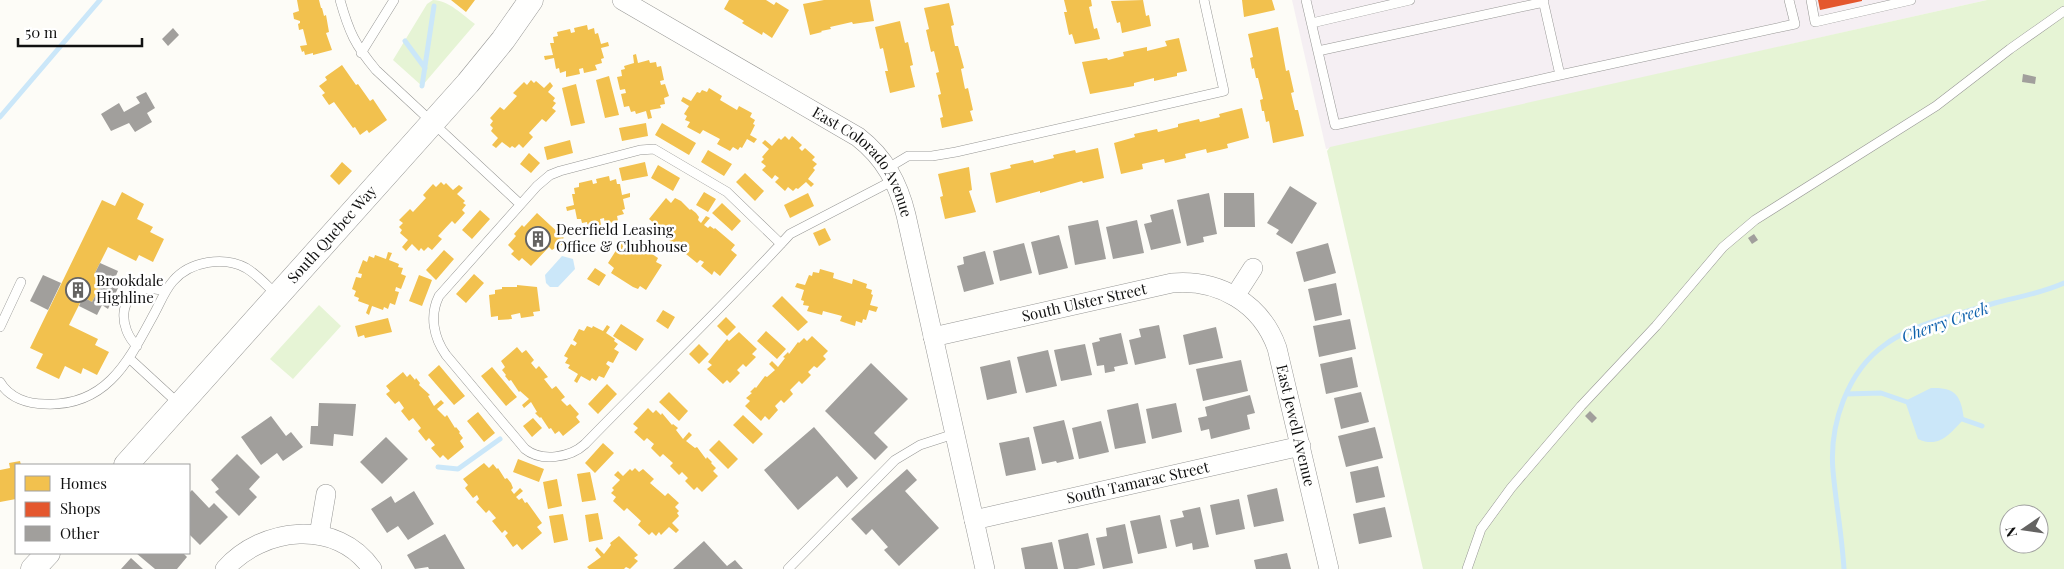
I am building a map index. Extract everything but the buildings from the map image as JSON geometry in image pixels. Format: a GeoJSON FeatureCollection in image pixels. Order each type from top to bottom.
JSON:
{"type":"FeatureCollection","features":[{"type":"Feature","properties":{"kind":"street","name":"South Quebec Way"},"geometry":{"type":"LineString","coordinates":[[127,464],[433,124],[488,59],[531,0]]}},
{"type":"Feature","properties":{"kind":"street","name":"East Colorado Avenue"},"geometry":{"type":"LineString","coordinates":[[622,0],[853,134],[871,147],[891,174],[906,215],[985,569]]}},
{"type":"Feature","properties":{"kind":"street"},"geometry":{"type":"LineString","coordinates":[[1236,296],[1253,268]]}},
{"type":"Feature","properties":{"kind":"street","name":"South Ulster Street"},"geometry":{"type":"LineString","coordinates":[[933,337],[1172,283],[1195,282],[1207,284],[1236,296]]}},
{"type":"Feature","properties":{"kind":"street","name":"East Jewell Avenue"},"geometry":{"type":"LineString","coordinates":[[1236,296],[1259,315],[1273,337],[1282,363],[1329,569]]}},
{"type":"Feature","properties":{"kind":"street","name":"South Tamarac Street"},"geometry":{"type":"LineString","coordinates":[[974,520],[1301,446]]}},
{"type":"Feature","properties":{"kind":"street"},"geometry":{"type":"LineString","coordinates":[[319,535],[326,494]]}},
{"type":"Feature","properties":{"kind":"street"},"geometry":{"type":"LineString","coordinates":[[224,569],[246,550],[267,539],[297,534],[319,535],[333,539],[352,549],[372,569]]}},
{"type":"Feature","properties":{"kind":"street"},"geometry":{"type":"LineString","coordinates":[[33,569],[47,554]]}},
{"type":"Feature","properties":{"kind":"lane"},"geometry":{"type":"LineString","coordinates":[[340,0],[349,32],[361,53],[386,80],[520,204]]}},
{"type":"Feature","properties":{"kind":"lane"},"geometry":{"type":"LineString","coordinates":[[361,53],[394,0]]}},
{"type":"Feature","properties":{"kind":"lane"},"geometry":{"type":"LineString","coordinates":[[781,244],[727,192],[654,148],[604,159],[553,174],[541,182],[443,290],[436,303],[434,320],[439,344],[446,355],[529,452],[540,457],[568,454],[585,444],[781,244],[790,234],[891,174],[908,156],[936,155],[976,148],[1224,91],[1204,0]]}},
{"type":"Feature","properties":{"kind":"lane"},"geometry":{"type":"LineString","coordinates":[[1306,0],[1335,125],[1794,24],[1789,0]]}},
{"type":"Feature","properties":{"kind":"lane"},"geometry":{"type":"LineString","coordinates":[[1312,23],[1410,0]]}},
{"type":"Feature","properties":{"kind":"lane"},"geometry":{"type":"LineString","coordinates":[[1811,0],[1815,22],[1911,0]]}},
{"type":"Feature","properties":{"kind":"lane"},"geometry":{"type":"LineString","coordinates":[[1318,51],[1543,1],[1560,75]]}},
{"type":"Feature","properties":{"kind":"lane"},"geometry":{"type":"LineString","coordinates":[[1467,569],[1481,530],[1511,488],[1581,406],[1656,326],[1711,260],[1733,237],[1755,220],[1936,106],[2010,49],[2064,12]]}},
{"type":"Feature","properties":{"kind":"lane"},"geometry":{"type":"LineString","coordinates":[[0,382],[10,393],[29,403],[50,405],[83,398],[102,388],[115,377],[137,346],[174,279],[190,268],[205,262],[222,261],[236,264],[248,270],[278,296]]}},
{"type":"Feature","properties":{"kind":"lane"},"geometry":{"type":"LineString","coordinates":[[0,327],[21,282]]}},
{"type":"Feature","properties":{"kind":"lane"},"geometry":{"type":"LineString","coordinates":[[137,346],[127,335],[124,325],[123,318],[127,305],[132,297],[141,291],[152,289],[166,291]]}},
{"type":"Feature","properties":{"kind":"lane"},"geometry":{"type":"LineString","coordinates":[[129,358],[180,405]]}},
{"type":"Feature","properties":{"kind":"lane"},"geometry":{"type":"LineString","coordinates":[[788,569],[898,458],[927,442],[954,434]]}},
{"type":"Feature","properties":{"kind":"shaded area"},"geometry":{"type":"Polygon","coordinates":[[[1292,0],[1987,0],[1326,149],[1292,0]]]}},
{"type":"Feature","properties":{"kind":"green space"},"geometry":{"type":"Polygon","coordinates":[[[433,0],[450,5],[475,24],[422,86],[393,60],[427,4],[433,0]]]}},
{"type":"Feature","properties":{"kind":"green space"},"geometry":{"type":"Polygon","coordinates":[[[1987,0],[2064,0],[2064,569],[1423,569],[1327,151],[1330,147],[1987,0]]]}},
{"type":"Feature","properties":{"kind":"green space"},"geometry":{"type":"Polygon","coordinates":[[[319,305],[341,326],[293,379],[270,359],[319,305]]]}},
{"type":"Feature","properties":{"kind":"water"},"geometry":{"type":"Polygon","coordinates":[[[562,256],[573,259],[575,269],[558,287],[550,287],[546,283],[545,275],[562,256]]]}},
{"type":"Feature","properties":{"kind":"water"},"geometry":{"type":"Polygon","coordinates":[[[1931,388],[1946,389],[1956,394],[1961,404],[1964,419],[1944,438],[1939,441],[1926,442],[1918,439],[1905,401],[1931,388]]]}},
{"type":"Feature","properties":{"kind":"waterway"},"geometry":{"type":"LineString","coordinates":[[0,117],[100,0]]}},
{"type":"Feature","properties":{"kind":"waterway"},"geometry":{"type":"LineString","coordinates":[[422,86],[434,6]]}},
{"type":"Feature","properties":{"kind":"waterway"},"geometry":{"type":"LineString","coordinates":[[405,41],[425,68]]}},
{"type":"Feature","properties":{"kind":"waterway","name":"Cherry Creek"},"geometry":{"type":"LineString","coordinates":[[1844,569],[1833,471],[1834,436],[1843,400],[1861,369],[1872,355],[1886,344],[1912,329],[2064,283]]}},
{"type":"Feature","properties":{"kind":"waterway"},"geometry":{"type":"LineString","coordinates":[[1846,394],[1881,393],[1910,403]]}},
{"type":"Feature","properties":{"kind":"waterway"},"geometry":{"type":"LineString","coordinates":[[1959,418],[1982,426]]}},
{"type":"Feature","properties":{"kind":"waterway"},"geometry":{"type":"LineString","coordinates":[[438,467],[458,469],[500,439]]}},
{"type":"Feature","properties":{"kind":"place","name":"Deerfield Leasing Office & Clubhouse"},"geometry":{"type":"Point","coordinates":[538,239]}},
{"type":"Feature","properties":{"kind":"place","name":"Brookdale Highline"},"geometry":{"type":"Point","coordinates":[78,290]}}]}
